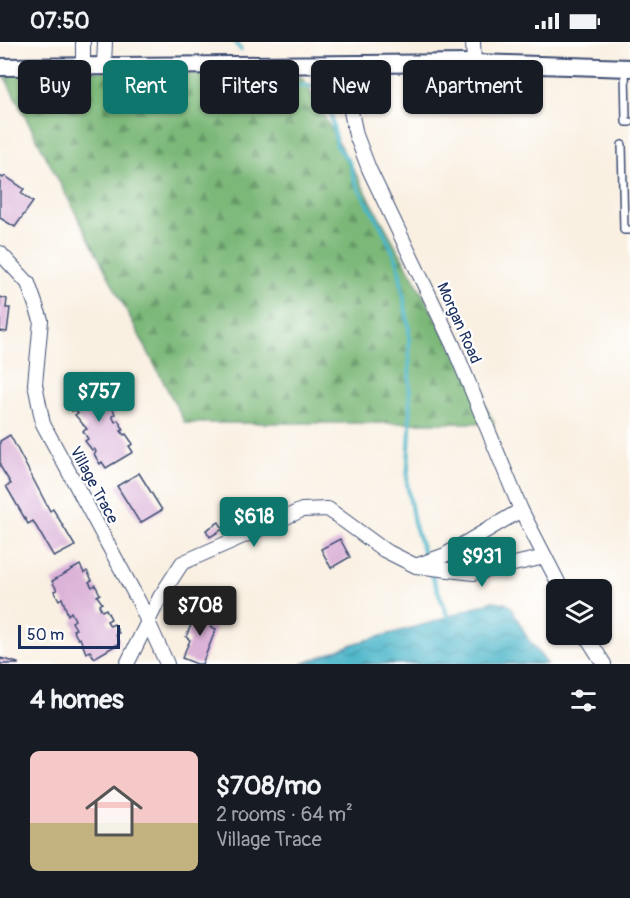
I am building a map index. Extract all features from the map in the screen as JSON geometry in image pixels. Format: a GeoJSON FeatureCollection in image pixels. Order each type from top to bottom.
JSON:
{"type":"FeatureCollection","features":[{"type":"Feature","properties":{"kind":"street"},"geometry":{"type":"LineString","coordinates":[[83,42],[83,60]]}},
{"type":"Feature","properties":{"kind":"street"},"geometry":{"type":"LineString","coordinates":[[104,60],[105,42]]}},
{"type":"Feature","properties":{"kind":"street"},"geometry":{"type":"LineString","coordinates":[[473,42],[474,60]]}},
{"type":"Feature","properties":{"kind":"street"},"geometry":{"type":"LineString","coordinates":[[188,65],[311,65]]}},
{"type":"Feature","properties":{"kind":"street"},"geometry":{"type":"LineString","coordinates":[[543,65],[627,68]]}},
{"type":"Feature","properties":{"kind":"street"},"geometry":{"type":"LineString","coordinates":[[0,67],[18,67]]}},
{"type":"Feature","properties":{"kind":"street","name":"Morgan Road"},"geometry":{"type":"LineString","coordinates":[[352,114],[356,135],[369,169],[453,345],[521,510],[557,579]]}},
{"type":"Feature","properties":{"kind":"street","name":"Village Trace"},"geometry":{"type":"LineString","coordinates":[[0,253],[28,283],[41,320],[35,384],[43,424],[148,622],[167,664]]}},
{"type":"Feature","properties":{"kind":"street"},"geometry":{"type":"LineString","coordinates":[[126,664],[182,563],[302,510],[328,509],[384,550],[416,566],[474,573],[546,557]]}},
{"type":"Feature","properties":{"kind":"street"},"geometry":{"type":"LineString","coordinates":[[416,566],[445,555],[521,510]]}},
{"type":"Feature","properties":{"kind":"street"},"geometry":{"type":"LineString","coordinates":[[592,645],[604,664]]}},
{"type":"Feature","properties":{"kind":"lane"},"geometry":{"type":"LineString","coordinates":[[627,68],[626,122],[630,122]]}},
{"type":"Feature","properties":{"kind":"lane"},"geometry":{"type":"LineString","coordinates":[[622,145],[624,230],[630,230]]}},
{"type":"Feature","properties":{"kind":"green space"},"geometry":{"type":"Polygon","coordinates":[[[0,68],[18,69],[18,103],[0,68]]]}},
{"type":"Feature","properties":{"kind":"green space"},"geometry":{"type":"Polygon","coordinates":[[[91,71],[103,71],[103,114],[188,114],[188,74],[200,74],[200,114],[299,114],[299,77],[302,77],[311,93],[311,114],[323,114],[494,423],[185,423],[24,114],[91,114],[91,71]]]}},
{"type":"Feature","properties":{"kind":"water"},"geometry":{"type":"Polygon","coordinates":[[[493,601],[505,603],[511,607],[528,639],[547,664],[302,664],[356,643],[433,622],[493,601]]]}},
{"type":"Feature","properties":{"kind":"building"},"geometry":{"type":"Polygon","coordinates":[[[0,176],[3,178],[5,176],[24,189],[21,193],[33,202],[15,227],[0,218],[0,176]]]}},
{"type":"Feature","properties":{"kind":"building"},"geometry":{"type":"Polygon","coordinates":[[[0,297],[7,299],[6,308],[10,308],[7,332],[0,331],[0,297]]]}},
{"type":"Feature","properties":{"kind":"building"},"geometry":{"type":"Polygon","coordinates":[[[90,377],[105,397],[107,396],[115,414],[112,416],[115,422],[118,420],[124,430],[121,431],[133,444],[129,446],[133,452],[106,468],[102,462],[100,464],[94,454],[96,452],[85,441],[88,439],[83,431],[87,429],[75,415],[78,413],[75,410],[72,411],[65,400],[68,398],[65,393],[90,377]]]}},
{"type":"Feature","properties":{"kind":"building"},"geometry":{"type":"Polygon","coordinates":[[[10,435],[50,511],[53,509],[75,546],[54,557],[33,521],[28,524],[6,486],[11,484],[0,466],[0,441],[10,435]]]}},
{"type":"Feature","properties":{"kind":"building"},"geometry":{"type":"Polygon","coordinates":[[[139,473],[162,510],[140,523],[117,486],[139,473]]]}},
{"type":"Feature","properties":{"kind":"building"},"geometry":{"type":"Polygon","coordinates":[[[219,522],[223,529],[210,537],[206,530],[219,522]]]}},
{"type":"Feature","properties":{"kind":"building"},"geometry":{"type":"Polygon","coordinates":[[[340,539],[350,557],[331,568],[321,549],[340,539]]]}},
{"type":"Feature","properties":{"kind":"building"},"geometry":{"type":"Polygon","coordinates":[[[80,565],[84,573],[87,571],[92,580],[89,582],[92,587],[95,585],[100,594],[97,596],[102,603],[99,605],[102,611],[106,609],[111,619],[107,621],[110,626],[114,624],[119,633],[116,635],[120,643],[94,658],[90,651],[86,653],[80,638],[78,639],[73,630],[76,629],[72,622],[75,620],[71,612],[68,615],[62,598],[59,600],[52,581],[80,565]]]}},
{"type":"Feature","properties":{"kind":"building"},"geometry":{"type":"Polygon","coordinates":[[[203,606],[217,612],[211,627],[216,629],[202,664],[197,664],[182,658],[190,640],[186,637],[193,620],[197,622],[203,606]]]}},
{"type":"Feature","properties":{"kind":"building"},"geometry":{"type":"Polygon","coordinates":[[[0,658],[18,663],[18,664],[0,664],[0,658]]]}},
{"type":"Feature","properties":{"kind":"waterway"},"geometry":{"type":"LineString","coordinates":[[235,42],[241,50]]}},
{"type":"Feature","properties":{"kind":"waterway"},"geometry":{"type":"LineString","coordinates":[[299,86],[315,86],[329,105],[337,146],[349,162],[355,182],[381,226],[398,263],[409,329],[410,431],[407,483],[414,523],[426,560]]}},
{"type":"Feature","properties":{"kind":"waterway"},"geometry":{"type":"LineString","coordinates":[[431,573],[448,617]]}}]}
